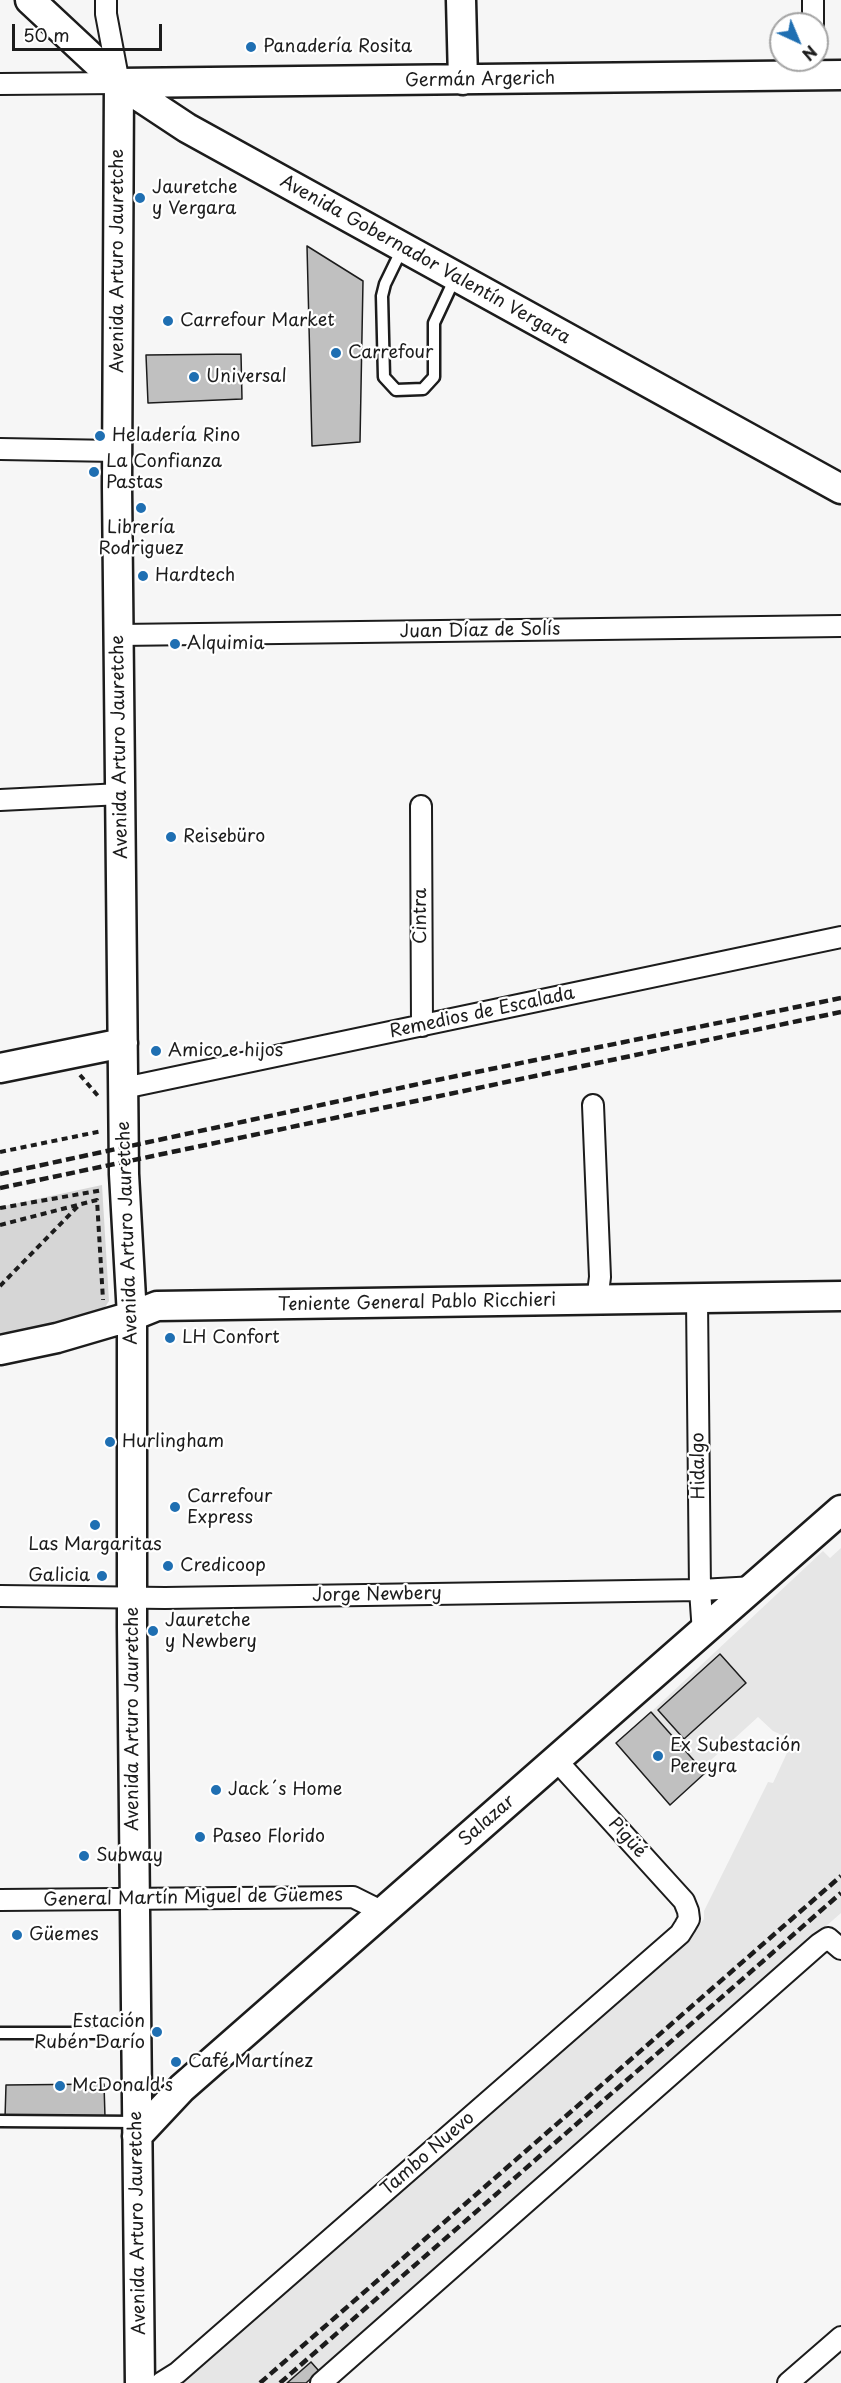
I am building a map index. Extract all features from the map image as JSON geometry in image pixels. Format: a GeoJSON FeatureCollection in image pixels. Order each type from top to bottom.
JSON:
{"type":"FeatureCollection","features":[{"type":"Feature","properties":{"kind":"main road","name":"Avenida Gobernador Valentín Vergara"},"geometry":{"type":"LineString","coordinates":[[30,0],[119,83],[187,128],[402,249],[841,489]]}},
{"type":"Feature","properties":{"kind":"main road"},"geometry":{"type":"LineString","coordinates":[[461,0],[463,80]]}},
{"type":"Feature","properties":{"kind":"main road","name":"Germán Argerich"},"geometry":{"type":"LineString","coordinates":[[119,83],[463,80],[769,72]]}},
{"type":"Feature","properties":{"kind":"main road","name":"Avenida Arturo Jauretche"},"geometry":{"type":"LineString","coordinates":[[119,83],[117,451],[125,1185],[132,1310],[132,1598],[140,2383]]}},
{"type":"Feature","properties":{"kind":"main road"},"geometry":{"type":"LineString","coordinates":[[0,1068],[123,1043]]}},
{"type":"Feature","properties":{"kind":"main road","name":"Teniente General Pablo Ricchieri"},"geometry":{"type":"LineString","coordinates":[[0,1350],[57,1338],[132,1310],[157,1306],[697,1300],[841,1296]]}},
{"type":"Feature","properties":{"kind":"main road","name":"Salazar"},"geometry":{"type":"LineString","coordinates":[[137,2129],[841,1510]]}},
{"type":"Feature","properties":{"kind":"street"},"geometry":{"type":"LineString","coordinates":[[0,84],[119,83],[106,14],[106,0]]}},
{"type":"Feature","properties":{"kind":"street"},"geometry":{"type":"LineString","coordinates":[[0,449],[117,451]]}},
{"type":"Feature","properties":{"kind":"street","name":"Juan Díaz de Solís"},"geometry":{"type":"LineString","coordinates":[[119,635],[841,626]]}},
{"type":"Feature","properties":{"kind":"street"},"geometry":{"type":"LineString","coordinates":[[0,800],[121,794]]}},
{"type":"Feature","properties":{"kind":"street","name":"Cintra"},"geometry":{"type":"LineString","coordinates":[[421,806],[422,1026]]}},
{"type":"Feature","properties":{"kind":"street","name":"Remedios de Escalada"},"geometry":{"type":"LineString","coordinates":[[124,1088],[841,937]]}},
{"type":"Feature","properties":{"kind":"street"},"geometry":{"type":"LineString","coordinates":[[593,1105],[600,1277],[597,1301]]}},
{"type":"Feature","properties":{"kind":"street","name":"Hidalgo"},"geometry":{"type":"LineString","coordinates":[[697,1300],[700,1590],[703,1633]]}},
{"type":"Feature","properties":{"kind":"street","name":"Jorge Newbery"},"geometry":{"type":"LineString","coordinates":[[0,1596],[132,1598],[700,1590],[755,1587]]}},
{"type":"Feature","properties":{"kind":"street","name":"Pigüé"},"geometry":{"type":"LineString","coordinates":[[557,1761],[684,1901],[689,1919]]}},
{"type":"Feature","properties":{"kind":"street","name":"General Martín Miguel de Güemes"},"geometry":{"type":"LineString","coordinates":[[0,1900],[353,1897],[383,1912]]}},
{"type":"Feature","properties":{"kind":"street","name":"Tambo Nuevo"},"geometry":{"type":"LineString","coordinates":[[161,2383],[177,2373],[662,1950],[680,1934],[689,1919]]}},
{"type":"Feature","properties":{"kind":"street"},"geometry":{"type":"LineString","coordinates":[[321,2383],[834,1943]]}},
{"type":"Feature","properties":{"kind":"street"},"geometry":{"type":"LineString","coordinates":[[788,2383],[841,2337]]}},
{"type":"Feature","properties":{"kind":"lane"},"geometry":{"type":"LineString","coordinates":[[402,249],[385,284],[382,296],[384,377],[396,390],[423,389],[434,377],[434,322],[456,278]]}},
{"type":"Feature","properties":{"kind":"lane"},"geometry":{"type":"LineString","coordinates":[[0,2033],[7,2031],[136,2033]]}},
{"type":"Feature","properties":{"kind":"lane"},"geometry":{"type":"LineString","coordinates":[[0,2121],[137,2129]]}},
{"type":"Feature","properties":{"kind":"path"},"geometry":{"type":"LineString","coordinates":[[0,1152],[124,1127]]}},
{"type":"Feature","properties":{"kind":"path"},"geometry":{"type":"LineString","coordinates":[[0,1208],[125,1185]]}},
{"type":"Feature","properties":{"kind":"path"},"geometry":{"type":"LineString","coordinates":[[0,1225],[97,1200],[103,1300],[132,1310]]}},
{"type":"Feature","properties":{"kind":"path"},"geometry":{"type":"LineString","coordinates":[[0,1286],[78,1205]]}},
{"type":"Feature","properties":{"kind":"shaded area"},"geometry":{"type":"Polygon","coordinates":[[[102,1185],[109,1301],[100,1315],[0,1335],[0,1207],[102,1185]]]}},
{"type":"Feature","properties":{"kind":"shaded area"},"geometry":{"type":"Polygon","coordinates":[[[841,1548],[841,1913],[306,2383],[182,2383],[689,1938],[704,1919],[704,1911],[768,1782],[773,1783],[793,1740],[773,1731],[758,1717],[701,1769],[651,1712],[823,1551],[830,1558],[841,1548]]]}},
{"type":"Feature","properties":{"kind":"building","name":"Carrefour"},"geometry":{"type":"Polygon","coordinates":[[[307,246],[363,281],[360,442],[312,446],[307,246]]]}},
{"type":"Feature","properties":{"kind":"building","name":"Universal"},"geometry":{"type":"Polygon","coordinates":[[[241,354],[242,399],[148,403],[146,355],[241,354]]]}},
{"type":"Feature","properties":{"kind":"building"},"geometry":{"type":"Polygon","coordinates":[[[720,1654],[746,1683],[684,1739],[658,1710],[720,1654]]]}},
{"type":"Feature","properties":{"kind":"building","name":"Ex Subestación Pereyra"},"geometry":{"type":"Polygon","coordinates":[[[651,1712],[705,1773],[670,1805],[616,1743],[651,1712]]]}},
{"type":"Feature","properties":{"kind":"building"},"geometry":{"type":"Polygon","coordinates":[[[104,2084],[105,2117],[5,2118],[6,2085],[104,2084]]]}},
{"type":"Feature","properties":{"kind":"building"},"geometry":{"type":"Polygon","coordinates":[[[311,2362],[319,2371],[306,2383],[287,2383],[311,2362]]]}},
{"type":"Feature","properties":{"kind":"railway"},"geometry":{"type":"LineString","coordinates":[[0,1174],[437,1080],[841,998]]}},
{"type":"Feature","properties":{"kind":"railway"},"geometry":{"type":"LineString","coordinates":[[0,1188],[841,1012]]}},
{"type":"Feature","properties":{"kind":"railway"},"geometry":{"type":"LineString","coordinates":[[260,2383],[841,1876]]}},
{"type":"Feature","properties":{"kind":"railway"},"geometry":{"type":"LineString","coordinates":[[280,2383],[841,1893]]}},
{"type":"Feature","properties":{"kind":"place","name":"Panadería Rosita"},"geometry":{"type":"Point","coordinates":[251,47]}},
{"type":"Feature","properties":{"kind":"place","name":"Jauretche y Vergara"},"geometry":{"type":"Point","coordinates":[140,198]}},
{"type":"Feature","properties":{"kind":"place","name":"Carrefour Market"},"geometry":{"type":"Point","coordinates":[168,321]}},
{"type":"Feature","properties":{"kind":"place","name":"Carrefour"},"geometry":{"type":"Point","coordinates":[336,353]}},
{"type":"Feature","properties":{"kind":"place","name":"Universal"},"geometry":{"type":"Point","coordinates":[194,377]}},
{"type":"Feature","properties":{"kind":"place","name":"Heladería Rino"},"geometry":{"type":"Point","coordinates":[100,436]}},
{"type":"Feature","properties":{"kind":"place","name":"La Confianza Pastas"},"geometry":{"type":"Point","coordinates":[94,472]}},
{"type":"Feature","properties":{"kind":"place","name":"Librería Rodriguez"},"geometry":{"type":"Point","coordinates":[141,508]}},
{"type":"Feature","properties":{"kind":"place","name":"Hardtech"},"geometry":{"type":"Point","coordinates":[143,576]}},
{"type":"Feature","properties":{"kind":"place","name":"Alquimia"},"geometry":{"type":"Point","coordinates":[175,644]}},
{"type":"Feature","properties":{"kind":"place","name":"Reisebüro"},"geometry":{"type":"Point","coordinates":[171,837]}},
{"type":"Feature","properties":{"kind":"place","name":"Amico e hijos"},"geometry":{"type":"Point","coordinates":[156,1051]}},
{"type":"Feature","properties":{"kind":"place","name":"LH Confort"},"geometry":{"type":"Point","coordinates":[170,1338]}},
{"type":"Feature","properties":{"kind":"place","name":"Hurlingham"},"geometry":{"type":"Point","coordinates":[110,1442]}},
{"type":"Feature","properties":{"kind":"place","name":"Carrefour Express"},"geometry":{"type":"Point","coordinates":[175,1507]}},
{"type":"Feature","properties":{"kind":"place","name":"Las Margaritas"},"geometry":{"type":"Point","coordinates":[95,1525]}},
{"type":"Feature","properties":{"kind":"place","name":"Credicoop"},"geometry":{"type":"Point","coordinates":[168,1566]}},
{"type":"Feature","properties":{"kind":"place","name":"Galicia"},"geometry":{"type":"Point","coordinates":[102,1576]}},
{"type":"Feature","properties":{"kind":"place","name":"Jauretche y Newbery"},"geometry":{"type":"Point","coordinates":[153,1631]}},
{"type":"Feature","properties":{"kind":"place","name":"Ex Subestación Pereyra"},"geometry":{"type":"Point","coordinates":[658,1756]}},
{"type":"Feature","properties":{"kind":"place","name":"Jack´s Home"},"geometry":{"type":"Point","coordinates":[216,1790]}},
{"type":"Feature","properties":{"kind":"place","name":"Paseo Florido"},"geometry":{"type":"Point","coordinates":[200,1837]}},
{"type":"Feature","properties":{"kind":"place","name":"Subway"},"geometry":{"type":"Point","coordinates":[84,1856]}},
{"type":"Feature","properties":{"kind":"place","name":"Güemes"},"geometry":{"type":"Point","coordinates":[17,1935]}},
{"type":"Feature","properties":{"kind":"place","name":"Estación Rubén Darío"},"geometry":{"type":"Point","coordinates":[157,2032]}},
{"type":"Feature","properties":{"kind":"place","name":"Café Martínez"},"geometry":{"type":"Point","coordinates":[176,2062]}},
{"type":"Feature","properties":{"kind":"place","name":"McDonald's"},"geometry":{"type":"Point","coordinates":[60,2086]}}]}
